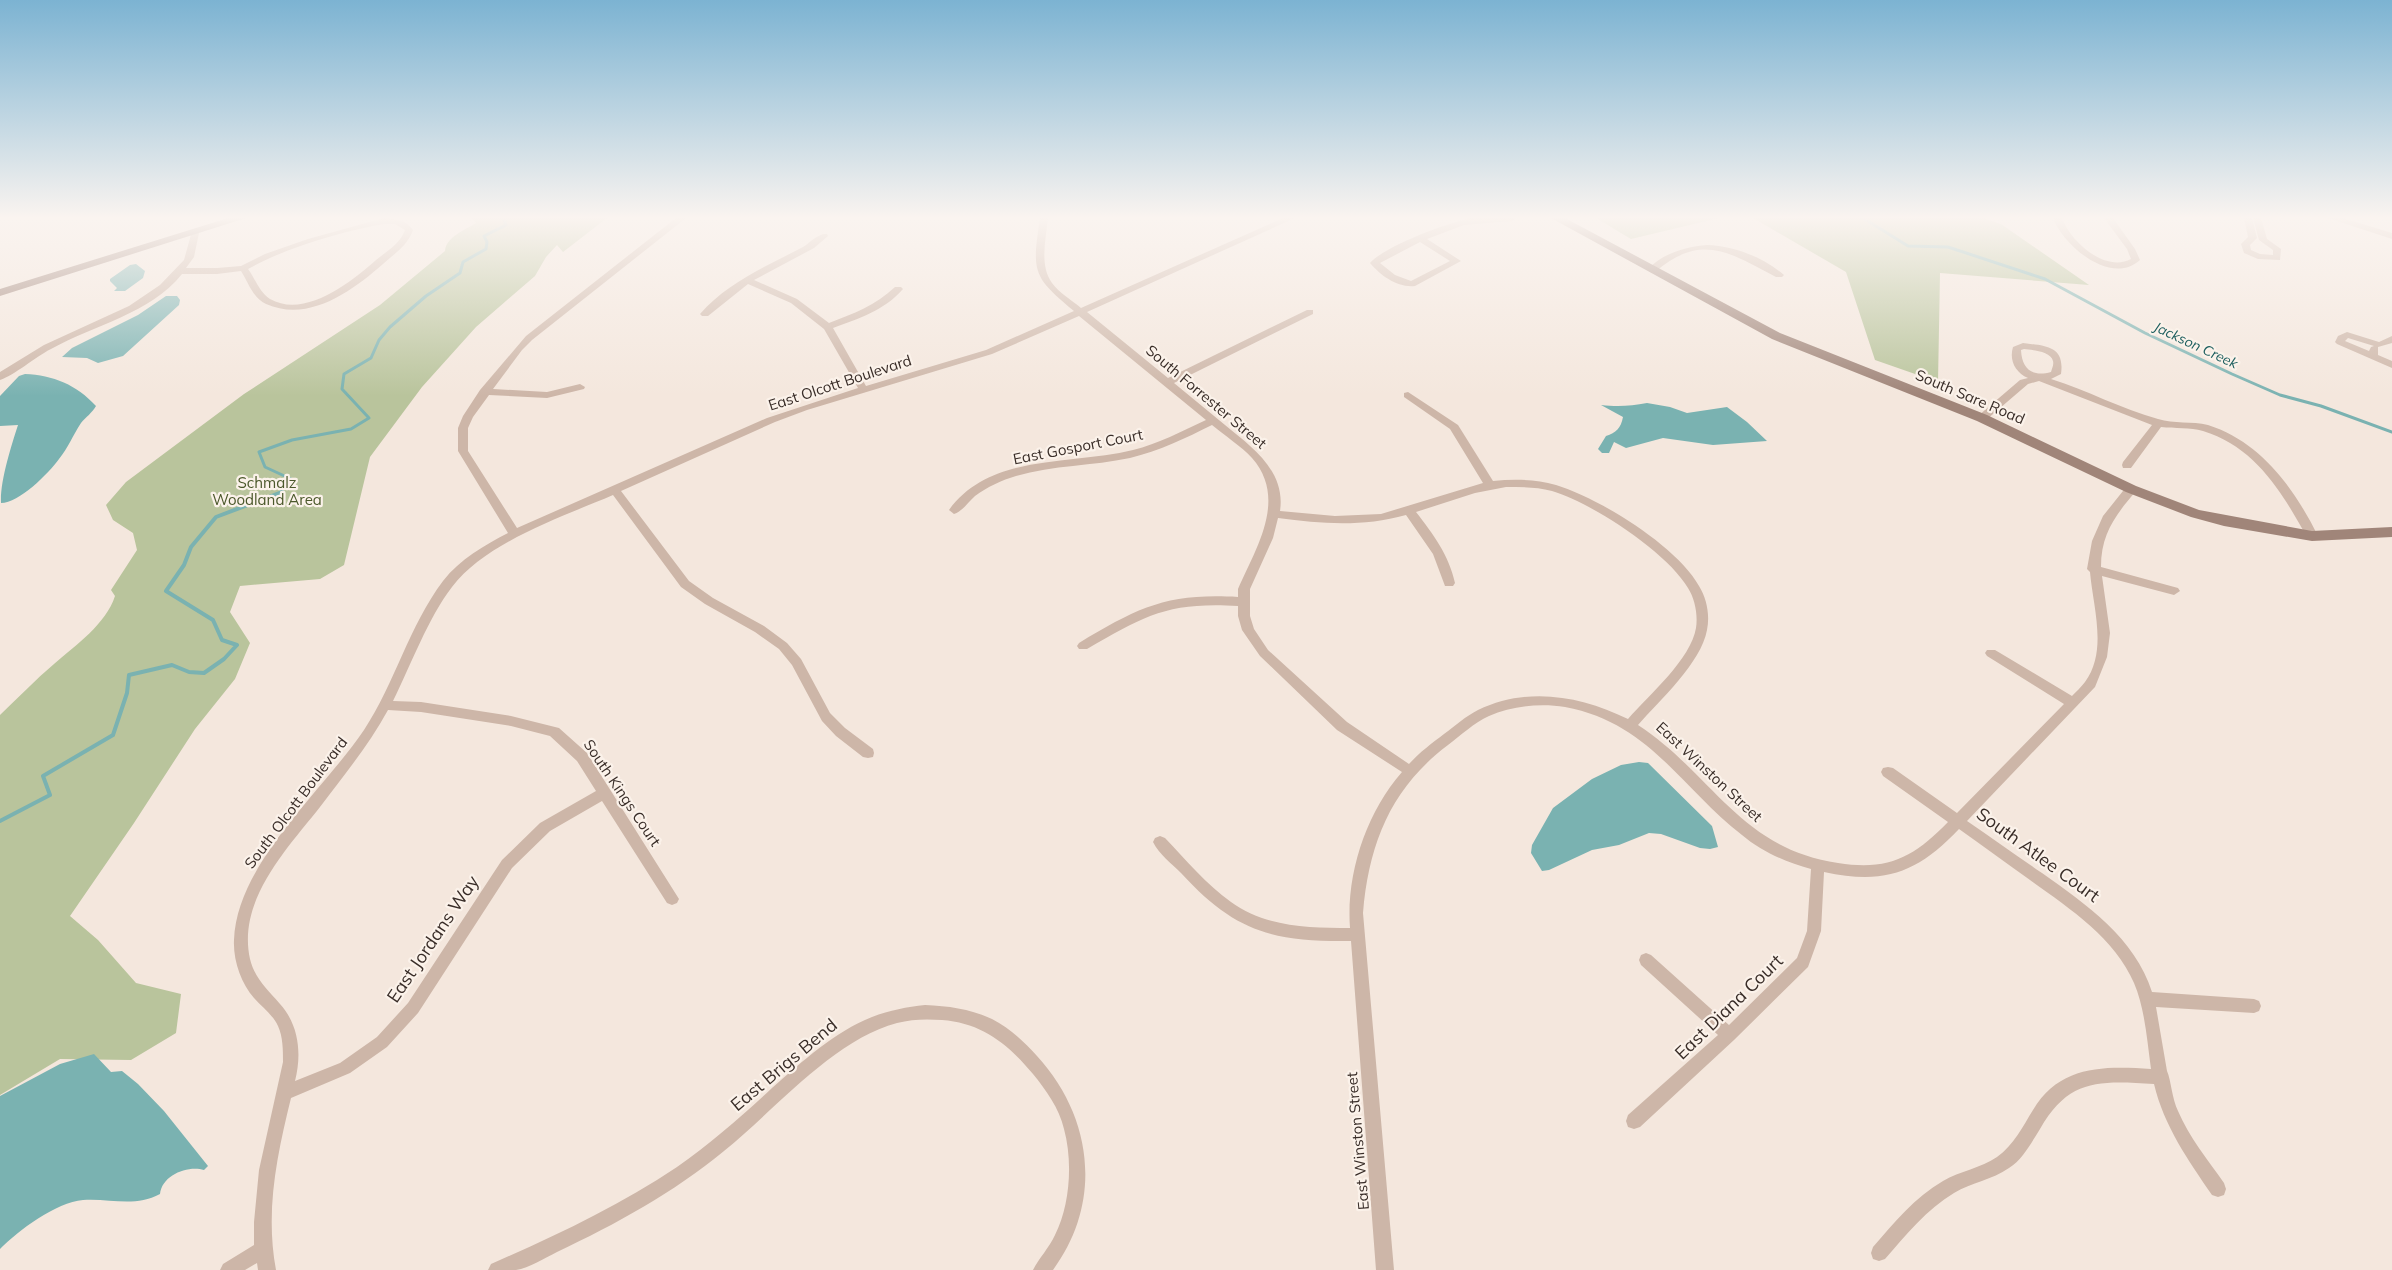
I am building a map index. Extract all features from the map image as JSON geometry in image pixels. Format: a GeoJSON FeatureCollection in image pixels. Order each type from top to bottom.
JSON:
{"type":"FeatureCollection","features":[{"type":"Feature","properties":{"kind":"main road"},"geometry":{"type":"LineString","coordinates":[[0,293],[51,277]]}},
{"type":"Feature","properties":{"kind":"main road","name":"South Sare Road"},"geometry":{"type":"LineString","coordinates":[[1666,277],[1767,331],[1813,352],[1982,418],[2131,489],[2172,506],[2224,521],[2312,536],[2392,532]]}},
{"type":"Feature","properties":{"kind":"street"},"geometry":{"type":"LineString","coordinates":[[0,377],[37,352],[135,305],[172,277]]}},
{"type":"Feature","properties":{"kind":"street"},"geometry":{"type":"LineString","coordinates":[[249,277],[267,301],[288,305],[310,304],[331,299],[349,289],[362,277]]}},
{"type":"Feature","properties":{"kind":"street"},"geometry":{"type":"LineString","coordinates":[[515,534],[467,461],[463,450],[463,428],[474,405],[529,338],[606,277]]}},
{"type":"Feature","properties":{"kind":"street"},"geometry":{"type":"LineString","coordinates":[[705,314],[726,295],[752,277]]}},
{"type":"Feature","properties":{"kind":"street","name":"South Forrester Street"},"geometry":{"type":"LineString","coordinates":[[1043,277],[1050,287],[1264,465],[1274,483],[1276,493],[1274,514],[1244,589],[1243,602],[1248,630],[1255,643],[1274,663],[1342,726],[1410,771]]}},
{"type":"Feature","properties":{"kind":"street","name":"East Olcott Boulevard"},"geometry":{"type":"LineString","coordinates":[[515,534],[784,415],[989,352],[1158,277]]}},
{"type":"Feature","properties":{"kind":"street"},"geometry":{"type":"LineString","coordinates":[[1394,277],[1405,284],[1412,284],[1425,277]]}},
{"type":"Feature","properties":{"kind":"street"},"geometry":{"type":"LineString","coordinates":[[747,280],[794,301],[828,327],[864,390]]}},
{"type":"Feature","properties":{"kind":"street"},"geometry":{"type":"LineString","coordinates":[[828,327],[880,306],[898,289]]}},
{"type":"Feature","properties":{"kind":"street"},"geometry":{"type":"LineString","coordinates":[[1166,383],[1310,312]]}},
{"type":"Feature","properties":{"kind":"street"},"geometry":{"type":"LineString","coordinates":[[2380,345],[2347,335],[2341,338],[2340,342],[2392,364]]}},
{"type":"Feature","properties":{"kind":"street"},"geometry":{"type":"LineString","coordinates":[[2373,356],[2372,351],[2392,339]]}},
{"type":"Feature","properties":{"kind":"street"},"geometry":{"type":"LineString","coordinates":[[1982,418],[2024,382],[2039,378],[2159,423],[2203,428],[2216,432],[2253,455],[2278,478],[2312,536]]}},
{"type":"Feature","properties":{"kind":"street"},"geometry":{"type":"LineString","coordinates":[[484,392],[547,395],[580,387]]}},
{"type":"Feature","properties":{"kind":"street"},"geometry":{"type":"LineString","coordinates":[[1408,395],[1454,427],[1489,484]]}},
{"type":"Feature","properties":{"kind":"street","name":"East Gosport Court"},"geometry":{"type":"LineString","coordinates":[[954,510],[971,492],[1012,474],[1033,468],[1143,451],[1170,442],[1212,421]]}},
{"type":"Feature","properties":{"kind":"street"},"geometry":{"type":"LineString","coordinates":[[2127,465],[2159,423]]}},
{"type":"Feature","properties":{"kind":"street"},"geometry":{"type":"LineString","coordinates":[[1274,514],[1351,521],[1380,518],[1409,511],[1489,484],[1536,485],[1560,490],[1581,499],[1663,553],[1685,573],[1695,588],[1703,613],[1697,644],[1631,725]]}},
{"type":"Feature","properties":{"kind":"street"},"geometry":{"type":"LineString","coordinates":[[614,489],[685,584],[782,645],[796,663],[824,715],[834,727],[867,753]]}},
{"type":"Feature","properties":{"kind":"street","name":"East Winston Street"},"geometry":{"type":"LineString","coordinates":[[1385,1270],[1357,934],[1357,891],[1368,843],[1389,798],[1410,771],[1472,720],[1498,707],[1516,702],[1543,700],[1578,704],[1609,714],[1631,725],[1668,754],[1744,829],[1777,850],[1818,865],[1867,871],[1900,866],[1925,854],[2091,684],[2104,651],[2104,631],[2093,569],[2095,548],[2101,528],[2119,501],[2131,489]]}},
{"type":"Feature","properties":{"kind":"street"},"geometry":{"type":"LineString","coordinates":[[1409,511],[1440,553],[1447,566],[1449,583]]}},
{"type":"Feature","properties":{"kind":"street","name":"South Olcott Boulevard"},"geometry":{"type":"LineString","coordinates":[[267,1270],[262,1250],[260,1215],[290,1070],[292,1048],[285,1021],[256,990],[248,976],[242,952],[242,922],[257,880],[368,734],[385,705],[433,606],[448,583],[466,565],[489,548],[515,534]]}},
{"type":"Feature","properties":{"kind":"street"},"geometry":{"type":"LineString","coordinates":[[2093,569],[2174,591]]}},
{"type":"Feature","properties":{"kind":"street"},"geometry":{"type":"LineString","coordinates":[[1083,646],[1139,614],[1167,604],[1195,600],[1243,602]]}},
{"type":"Feature","properties":{"kind":"street"},"geometry":{"type":"LineString","coordinates":[[1991,653],[2073,703]]}},
{"type":"Feature","properties":{"kind":"street","name":"South Kings Court"},"geometry":{"type":"LineString","coordinates":[[385,705],[422,707],[554,732],[582,757],[672,899]]}},
{"type":"Feature","properties":{"kind":"street","name":"South Atlee Court"},"geometry":{"type":"LineString","coordinates":[[1888,772],[2079,907],[2099,924],[2131,963],[2144,988],[2165,1097],[2178,1132],[2218,1189]]}},
{"type":"Feature","properties":{"kind":"street","name":"East Jordans Way"},"geometry":{"type":"LineString","coordinates":[[285,1093],[345,1068],[382,1042],[413,1008],[507,864],[545,827],[604,793]]}},
{"type":"Feature","properties":{"kind":"street"},"geometry":{"type":"LineString","coordinates":[[1160,842],[1227,908],[1257,924],[1294,933],[1357,934]]}},
{"type":"Feature","properties":{"kind":"street","name":"East Diana Court"},"geometry":{"type":"LineString","coordinates":[[1634,1121],[1794,973],[1808,952],[1814,931],[1818,865]]}},
{"type":"Feature","properties":{"kind":"street"},"geometry":{"type":"LineString","coordinates":[[1646,960],[1729,1035]]}},
{"type":"Feature","properties":{"kind":"street"},"geometry":{"type":"LineString","coordinates":[[2146,999],[2254,1006]]}},
{"type":"Feature","properties":{"kind":"street","name":"East Brigs Bend"},"geometry":{"type":"LineString","coordinates":[[496,1270],[565,1241],[671,1181],[723,1142],[837,1043],[866,1026],[893,1016],[916,1011],[966,1016],[990,1024],[1009,1037],[1041,1072],[1070,1122],[1078,1166],[1076,1191],[1070,1218],[1059,1243],[1042,1270]]}},
{"type":"Feature","properties":{"kind":"street"},"geometry":{"type":"LineString","coordinates":[[1879,1253],[1917,1208],[1950,1185],[1986,1172],[2010,1157],[2050,1099],[2064,1087],[2085,1079],[2112,1075],[2162,1077]]}},
{"type":"Feature","properties":{"kind":"street"},"geometry":{"type":"LineString","coordinates":[[229,1270],[262,1250]]}},
{"type":"Feature","properties":{"kind":"green space","name":"Schmalz Woodland Area"},"geometry":{"type":"Polygon","coordinates":[[[413,277],[534,277],[476,327],[422,387],[370,457],[344,565],[320,579],[240,586],[230,612],[250,643],[235,679],[195,729],[70,916],[98,940],[136,983],[181,994],[176,1033],[131,1060],[60,1059],[0,1095],[0,715],[98,625],[111,606],[115,596],[111,590],[137,550],[133,533],[113,520],[106,505],[126,482],[244,394],[380,305],[413,277]]]}},
{"type":"Feature","properties":{"kind":"green space"},"geometry":{"type":"Polygon","coordinates":[[[1848,277],[1940,277],[1938,382],[1875,360],[1848,277]]]}},
{"type":"Feature","properties":{"kind":"green space"},"geometry":{"type":"Polygon","coordinates":[[[1993,277],[2078,277],[2089,285],[1993,277]]]}},
{"type":"Feature","properties":{"kind":"water"},"geometry":{"type":"Polygon","coordinates":[[[143,277],[125,291],[114,291],[117,288],[110,279],[143,277]]]}},
{"type":"Feature","properties":{"kind":"water"},"geometry":{"type":"Polygon","coordinates":[[[166,296],[177,296],[180,300],[179,305],[123,356],[98,363],[87,358],[62,357],[72,348],[138,315],[166,296]]]}},
{"type":"Feature","properties":{"kind":"water"},"geometry":{"type":"Polygon","coordinates":[[[25,374],[45,376],[73,387],[96,406],[81,423],[62,455],[48,472],[24,493],[8,502],[1,503],[4,474],[18,425],[0,426],[0,396],[19,376],[25,374]]]}},
{"type":"Feature","properties":{"kind":"water"},"geometry":{"type":"Polygon","coordinates":[[[1647,403],[1687,413],[1727,407],[1767,441],[1713,445],[1663,438],[1626,448],[1614,442],[1609,453],[1602,453],[1598,449],[1606,436],[1618,430],[1623,417],[1601,405],[1624,406],[1647,403]]]}},
{"type":"Feature","properties":{"kind":"water"},"geometry":{"type":"Polygon","coordinates":[[[1648,763],[1712,826],[1718,847],[1700,848],[1661,834],[1649,833],[1619,845],[1592,850],[1542,871],[1531,853],[1532,845],[1553,808],[1592,779],[1621,765],[1648,763]]]}},
{"type":"Feature","properties":{"kind":"water"},"geometry":{"type":"Polygon","coordinates":[[[94,1054],[111,1072],[122,1071],[138,1084],[164,1111],[208,1166],[204,1170],[191,1169],[177,1173],[165,1182],[160,1194],[141,1201],[83,1200],[61,1206],[27,1226],[0,1249],[0,1096],[60,1064],[94,1054]]]}},
{"type":"Feature","properties":{"kind":"waterway"},"geometry":{"type":"LineString","coordinates":[[280,493],[291,479],[265,467],[259,452],[292,440],[351,429],[369,418],[342,389],[344,374],[371,358],[379,340],[390,327],[426,296],[454,277]]}},
{"type":"Feature","properties":{"kind":"waterway","name":"Jackson Creek"},"geometry":{"type":"LineString","coordinates":[[2040,277],[2145,333],[2232,374],[2280,395],[2321,406],[2392,432]]}},
{"type":"Feature","properties":{"kind":"waterway"},"geometry":{"type":"LineString","coordinates":[[0,821],[50,795],[43,776],[113,735],[127,693],[129,675],[172,665],[189,672],[204,673],[224,659],[237,645],[222,640],[213,620],[166,591],[184,565],[191,547],[216,517],[280,493]]}}]}
